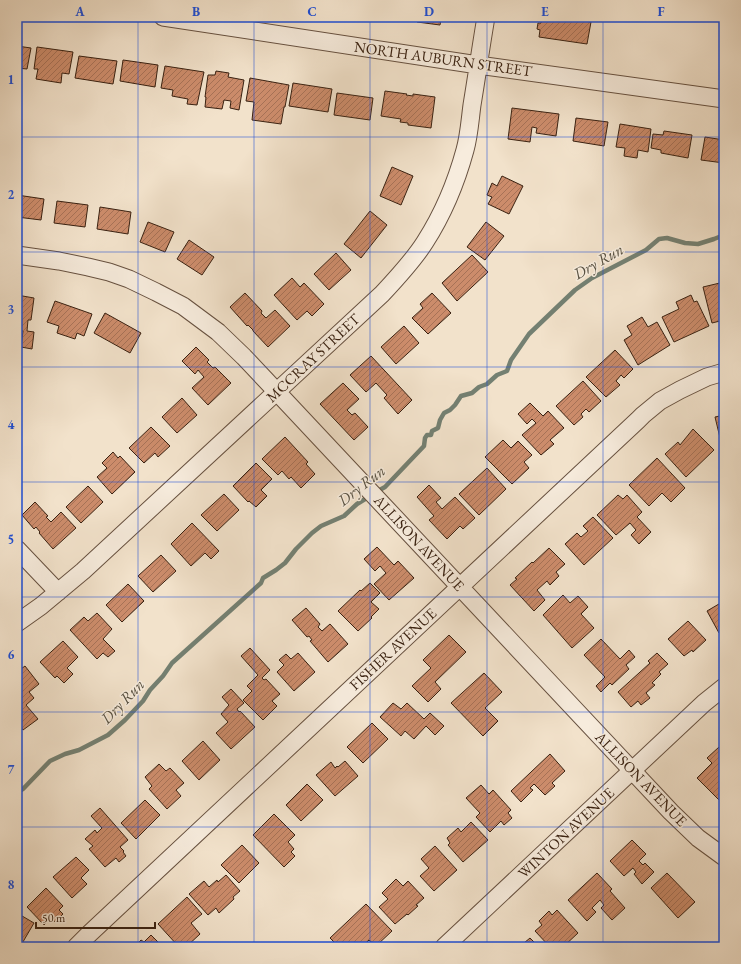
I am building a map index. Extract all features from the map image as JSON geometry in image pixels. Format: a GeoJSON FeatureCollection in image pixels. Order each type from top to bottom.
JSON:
{"type":"FeatureCollection","features":[{"type":"Feature","properties":{"kind":"street","name":"NORTH AUBURN STREET"},"geometry":{"type":"LineString","coordinates":[[166,17],[478,65],[724,99]]}},
{"type":"Feature","properties":{"kind":"street","name":"MCCRAY STREET"},"geometry":{"type":"LineString","coordinates":[[17,623],[41,606],[83,571],[277,392],[382,294],[397,278],[424,243],[440,217],[457,177],[466,148],[486,17]]}},
{"type":"Feature","properties":{"kind":"street","name":"ALLISON AVENUE"},"geometry":{"type":"LineString","coordinates":[[17,255],[73,264],[109,272],[130,280],[170,298],[195,314],[218,332],[277,392],[682,823],[698,838],[724,857]]}},
{"type":"Feature","properties":{"kind":"street","name":"FISHER AVENUE"},"geometry":{"type":"LineString","coordinates":[[76,947],[93,929],[643,415],[660,401],[680,390],[707,377],[724,372]]}},
{"type":"Feature","properties":{"kind":"street"},"geometry":{"type":"LineString","coordinates":[[17,549],[58,592]]}},
{"type":"Feature","properties":{"kind":"street","name":"WINTON AVENUE"},"geometry":{"type":"LineString","coordinates":[[444,947],[704,703],[724,687]]}},
{"type":"Feature","properties":{"kind":"building"},"geometry":{"type":"Polygon","coordinates":[[[390,17],[443,17],[443,19],[441,19],[440,25],[417,22],[418,19],[411,18],[411,21],[390,17]]]}},
{"type":"Feature","properties":{"kind":"building"},"geometry":{"type":"Polygon","coordinates":[[[542,17],[555,17],[591,22],[587,44],[539,37],[540,30],[537,29],[538,23],[541,23],[542,17]]]}},
{"type":"Feature","properties":{"kind":"building"},"geometry":{"type":"Polygon","coordinates":[[[17,46],[31,48],[27,69],[17,68],[17,46]]]}},
{"type":"Feature","properties":{"kind":"building"},"geometry":{"type":"Polygon","coordinates":[[[37,47],[73,52],[69,74],[62,73],[61,83],[36,79],[38,69],[34,69],[37,47]]]}},
{"type":"Feature","properties":{"kind":"building"},"geometry":{"type":"Polygon","coordinates":[[[79,56],[117,61],[113,84],[75,78],[79,56]]]}},
{"type":"Feature","properties":{"kind":"building"},"geometry":{"type":"Polygon","coordinates":[[[123,60],[158,65],[155,87],[120,81],[123,60]]]}},
{"type":"Feature","properties":{"kind":"building"},"geometry":{"type":"Polygon","coordinates":[[[165,66],[204,72],[197,105],[187,104],[188,99],[172,96],[173,90],[161,88],[165,66]]]}},
{"type":"Feature","properties":{"kind":"building"},"geometry":{"type":"Polygon","coordinates":[[[216,71],[229,73],[228,77],[244,80],[239,110],[230,108],[231,101],[224,100],[222,109],[205,107],[208,75],[215,75],[216,71]]]}},
{"type":"Feature","properties":{"kind":"building"},"geometry":{"type":"Polygon","coordinates":[[[250,78],[289,85],[281,124],[252,120],[254,102],[246,101],[250,78]]]}},
{"type":"Feature","properties":{"kind":"building"},"geometry":{"type":"Polygon","coordinates":[[[293,83],[332,89],[328,112],[289,106],[293,83]]]}},
{"type":"Feature","properties":{"kind":"building"},"geometry":{"type":"Polygon","coordinates":[[[385,91],[413,96],[413,94],[435,97],[431,128],[408,125],[408,123],[400,122],[401,119],[381,116],[385,91]]]}},
{"type":"Feature","properties":{"kind":"building"},"geometry":{"type":"Polygon","coordinates":[[[337,93],[373,98],[370,120],[334,115],[337,93]]]}},
{"type":"Feature","properties":{"kind":"building"},"geometry":{"type":"Polygon","coordinates":[[[512,108],[559,114],[556,136],[536,133],[537,128],[532,127],[530,142],[508,139],[512,108]]]}},
{"type":"Feature","properties":{"kind":"building"},"geometry":{"type":"Polygon","coordinates":[[[576,118],[608,122],[604,146],[573,141],[576,118]]]}},
{"type":"Feature","properties":{"kind":"building"},"geometry":{"type":"Polygon","coordinates":[[[620,124],[651,129],[648,152],[638,150],[637,158],[624,156],[625,148],[616,147],[620,124]]]}},
{"type":"Feature","properties":{"kind":"building"},"geometry":{"type":"Polygon","coordinates":[[[664,131],[692,135],[688,158],[661,153],[661,150],[651,148],[653,134],[663,135],[664,131]]]}},
{"type":"Feature","properties":{"kind":"building"},"geometry":{"type":"Polygon","coordinates":[[[705,137],[724,140],[724,163],[701,160],[705,137]]]}},
{"type":"Feature","properties":{"kind":"building"},"geometry":{"type":"Polygon","coordinates":[[[392,167],[413,176],[401,205],[380,196],[392,167]]]}},
{"type":"Feature","properties":{"kind":"building"},"geometry":{"type":"Polygon","coordinates":[[[502,176],[523,186],[509,214],[488,204],[492,197],[487,195],[492,183],[497,186],[502,176]]]}},
{"type":"Feature","properties":{"kind":"building"},"geometry":{"type":"Polygon","coordinates":[[[17,195],[44,199],[41,220],[17,217],[17,195]]]}},
{"type":"Feature","properties":{"kind":"building"},"geometry":{"type":"Polygon","coordinates":[[[57,201],[88,205],[85,227],[54,223],[57,201]]]}},
{"type":"Feature","properties":{"kind":"building"},"geometry":{"type":"Polygon","coordinates":[[[100,207],[131,212],[128,234],[97,229],[100,207]]]}},
{"type":"Feature","properties":{"kind":"building"},"geometry":{"type":"Polygon","coordinates":[[[370,211],[387,225],[361,258],[344,244],[370,211]]]}},
{"type":"Feature","properties":{"kind":"building"},"geometry":{"type":"Polygon","coordinates":[[[148,222],[174,232],[165,252],[140,242],[148,222]]]}},
{"type":"Feature","properties":{"kind":"building"},"geometry":{"type":"Polygon","coordinates":[[[486,222],[504,236],[485,260],[467,247],[486,222]]]}},
{"type":"Feature","properties":{"kind":"building"},"geometry":{"type":"Polygon","coordinates":[[[189,240],[214,257],[202,275],[177,259],[189,240]]]}},
{"type":"Feature","properties":{"kind":"building"},"geometry":{"type":"Polygon","coordinates":[[[336,253],[351,270],[329,290],[314,274],[336,253]]]}},
{"type":"Feature","properties":{"kind":"building"},"geometry":{"type":"Polygon","coordinates":[[[472,255],[488,272],[457,301],[442,283],[472,255]]]}},
{"type":"Feature","properties":{"kind":"building"},"geometry":{"type":"Polygon","coordinates":[[[292,278],[300,287],[304,283],[324,304],[312,316],[307,311],[297,320],[274,295],[292,278]]]}},
{"type":"Feature","properties":{"kind":"building"},"geometry":{"type":"Polygon","coordinates":[[[724,282],[724,320],[712,323],[703,287],[724,282]]]}},
{"type":"Feature","properties":{"kind":"building"},"geometry":{"type":"Polygon","coordinates":[[[245,293],[262,311],[261,313],[266,318],[275,310],[290,326],[268,347],[230,307],[245,293]]]}},
{"type":"Feature","properties":{"kind":"building"},"geometry":{"type":"Polygon","coordinates":[[[432,293],[451,313],[428,334],[412,318],[423,308],[420,304],[432,293]]]}},
{"type":"Feature","properties":{"kind":"building"},"geometry":{"type":"Polygon","coordinates":[[[17,295],[34,298],[31,320],[28,320],[27,331],[34,332],[32,349],[21,347],[23,331],[17,330],[17,295]]]}},
{"type":"Feature","properties":{"kind":"building"},"geometry":{"type":"Polygon","coordinates":[[[691,295],[694,302],[697,301],[709,326],[674,342],[662,317],[679,309],[676,302],[691,295]]]}},
{"type":"Feature","properties":{"kind":"building"},"geometry":{"type":"Polygon","coordinates":[[[55,301],[92,314],[84,336],[77,333],[75,339],[57,333],[59,326],[47,322],[55,301]]]}},
{"type":"Feature","properties":{"kind":"building"},"geometry":{"type":"Polygon","coordinates":[[[105,313],[141,333],[130,353],[94,333],[105,313]]]}},
{"type":"Feature","properties":{"kind":"building"},"geometry":{"type":"Polygon","coordinates":[[[642,317],[648,327],[657,322],[670,345],[638,365],[624,340],[632,335],[627,326],[642,317]]]}},
{"type":"Feature","properties":{"kind":"building"},"geometry":{"type":"Polygon","coordinates":[[[404,326],[419,343],[396,364],[381,347],[404,326]]]}},
{"type":"Feature","properties":{"kind":"building"},"geometry":{"type":"Polygon","coordinates":[[[196,347],[209,360],[207,362],[213,368],[215,367],[231,383],[208,405],[192,388],[204,377],[198,370],[195,374],[182,361],[196,347]]]}},
{"type":"Feature","properties":{"kind":"building"},"geometry":{"type":"Polygon","coordinates":[[[615,350],[633,369],[624,378],[621,375],[616,381],[620,385],[606,397],[586,377],[615,350]]]}},
{"type":"Feature","properties":{"kind":"building"},"geometry":{"type":"Polygon","coordinates":[[[371,356],[412,400],[398,414],[384,398],[387,395],[376,383],[366,392],[350,375],[371,356]]]}},
{"type":"Feature","properties":{"kind":"building"},"geometry":{"type":"Polygon","coordinates":[[[583,381],[601,401],[589,412],[586,409],[581,414],[583,417],[574,425],[556,406],[583,381]]]}},
{"type":"Feature","properties":{"kind":"building"},"geometry":{"type":"Polygon","coordinates":[[[343,383],[359,399],[347,410],[352,415],[355,413],[368,427],[354,440],[320,404],[343,383]]]}},
{"type":"Feature","properties":{"kind":"building"},"geometry":{"type":"Polygon","coordinates":[[[182,398],[197,415],[177,433],[162,417],[182,398]]]}},
{"type":"Feature","properties":{"kind":"building"},"geometry":{"type":"Polygon","coordinates":[[[530,403],[543,416],[548,411],[564,428],[550,440],[554,444],[541,455],[522,435],[536,423],[532,419],[527,424],[518,414],[530,403]]]}},
{"type":"Feature","properties":{"kind":"building"},"geometry":{"type":"Polygon","coordinates":[[[724,415],[724,442],[721,442],[715,417],[724,415]]]}},
{"type":"Feature","properties":{"kind":"building"},"geometry":{"type":"Polygon","coordinates":[[[151,427],[170,446],[158,457],[155,453],[144,463],[129,448],[151,427]]]}},
{"type":"Feature","properties":{"kind":"building"},"geometry":{"type":"Polygon","coordinates":[[[693,429],[714,450],[686,477],[665,454],[678,442],[680,445],[693,429]]]}},
{"type":"Feature","properties":{"kind":"building"},"geometry":{"type":"Polygon","coordinates":[[[285,437],[308,462],[306,464],[315,474],[301,488],[291,477],[289,479],[282,471],[278,475],[262,459],[285,437]]]}},
{"type":"Feature","properties":{"kind":"building"},"geometry":{"type":"Polygon","coordinates":[[[503,440],[511,448],[518,441],[532,455],[524,462],[529,468],[512,484],[485,457],[503,440]]]}},
{"type":"Feature","properties":{"kind":"building"},"geometry":{"type":"Polygon","coordinates":[[[113,452],[118,458],[120,456],[135,472],[112,494],[97,477],[107,468],[102,463],[113,452]]]}},
{"type":"Feature","properties":{"kind":"building"},"geometry":{"type":"Polygon","coordinates":[[[657,458],[685,488],[671,502],[662,493],[649,506],[629,485],[657,458]]]}},
{"type":"Feature","properties":{"kind":"building"},"geometry":{"type":"Polygon","coordinates":[[[256,463],[272,479],[261,490],[267,496],[256,507],[249,501],[248,502],[233,486],[256,463]]]}},
{"type":"Feature","properties":{"kind":"building"},"geometry":{"type":"Polygon","coordinates":[[[487,468],[506,489],[479,515],[459,494],[487,468]]]}},
{"type":"Feature","properties":{"kind":"building"},"geometry":{"type":"Polygon","coordinates":[[[429,485],[441,498],[436,502],[442,509],[455,497],[475,518],[463,529],[460,526],[447,539],[429,520],[434,516],[417,497],[429,485]]]}},
{"type":"Feature","properties":{"kind":"building"},"geometry":{"type":"Polygon","coordinates":[[[88,486],[103,502],[81,523],[66,507],[88,486]]]}},
{"type":"Feature","properties":{"kind":"building"},"geometry":{"type":"Polygon","coordinates":[[[224,494],[239,510],[217,531],[201,515],[224,494]]]}},
{"type":"Feature","properties":{"kind":"building"},"geometry":{"type":"Polygon","coordinates":[[[618,495],[623,499],[627,495],[642,512],[637,517],[651,532],[639,544],[631,535],[636,530],[630,523],[616,535],[597,515],[618,495]]]}},
{"type":"Feature","properties":{"kind":"building"},"geometry":{"type":"Polygon","coordinates":[[[35,502],[48,516],[46,517],[51,522],[61,512],[76,528],[53,549],[39,533],[40,532],[36,527],[34,529],[22,515],[35,502]]]}},
{"type":"Feature","properties":{"kind":"building"},"geometry":{"type":"Polygon","coordinates":[[[593,517],[613,538],[584,565],[565,544],[577,533],[581,537],[588,531],[583,526],[593,517]]]}},
{"type":"Feature","properties":{"kind":"building"},"geometry":{"type":"Polygon","coordinates":[[[192,523],[219,551],[211,559],[205,553],[191,566],[171,544],[192,523]]]}},
{"type":"Feature","properties":{"kind":"building"},"geometry":{"type":"Polygon","coordinates":[[[377,547],[394,565],[398,561],[414,578],[389,600],[374,584],[386,573],[380,566],[375,571],[364,559],[377,547]]]}},
{"type":"Feature","properties":{"kind":"building"},"geometry":{"type":"Polygon","coordinates":[[[549,548],[565,564],[556,572],[559,576],[550,585],[547,581],[537,590],[545,600],[534,611],[510,585],[517,579],[515,578],[549,548]]]}},
{"type":"Feature","properties":{"kind":"building"},"geometry":{"type":"Polygon","coordinates":[[[161,555],[176,571],[153,592],[138,576],[161,555]]]}},
{"type":"Feature","properties":{"kind":"building"},"geometry":{"type":"Polygon","coordinates":[[[370,583],[380,593],[371,602],[379,609],[358,631],[338,611],[360,590],[361,591],[370,583]]]}},
{"type":"Feature","properties":{"kind":"building"},"geometry":{"type":"Polygon","coordinates":[[[128,584],[144,601],[122,622],[106,605],[128,584]]]}},
{"type":"Feature","properties":{"kind":"building"},"geometry":{"type":"Polygon","coordinates":[[[563,595],[570,603],[578,596],[588,607],[581,614],[594,628],[572,648],[543,615],[563,595]]]}},
{"type":"Feature","properties":{"kind":"building"},"geometry":{"type":"Polygon","coordinates":[[[724,601],[724,630],[719,633],[707,611],[724,601]]]}},
{"type":"Feature","properties":{"kind":"building"},"geometry":{"type":"Polygon","coordinates":[[[306,608],[320,624],[318,627],[322,631],[330,624],[348,644],[328,662],[310,641],[312,640],[309,636],[307,637],[292,620],[306,608]]]}},
{"type":"Feature","properties":{"kind":"building"},"geometry":{"type":"Polygon","coordinates":[[[97,613],[112,629],[103,639],[115,651],[108,657],[103,653],[97,659],[70,630],[84,617],[88,621],[97,613]]]}},
{"type":"Feature","properties":{"kind":"building"},"geometry":{"type":"Polygon","coordinates":[[[688,621],[706,640],[693,652],[692,650],[684,656],[668,639],[688,621]]]}},
{"type":"Feature","properties":{"kind":"building"},"geometry":{"type":"Polygon","coordinates":[[[449,635],[466,652],[435,682],[441,689],[428,702],[412,686],[431,668],[423,660],[449,635]]]}},
{"type":"Feature","properties":{"kind":"building"},"geometry":{"type":"Polygon","coordinates":[[[601,639],[620,659],[629,650],[635,657],[626,665],[629,669],[612,685],[610,683],[601,692],[596,686],[605,677],[584,655],[601,639]]]}},
{"type":"Feature","properties":{"kind":"building"},"geometry":{"type":"Polygon","coordinates":[[[63,641],[78,657],[67,668],[73,674],[64,683],[57,676],[55,678],[40,662],[63,641]]]}},
{"type":"Feature","properties":{"kind":"building"},"geometry":{"type":"Polygon","coordinates":[[[250,648],[270,670],[262,678],[264,680],[266,679],[280,694],[272,701],[277,706],[263,720],[243,700],[252,691],[247,686],[258,675],[241,656],[250,648]]]}},
{"type":"Feature","properties":{"kind":"building"},"geometry":{"type":"Polygon","coordinates":[[[298,653],[315,672],[294,691],[277,672],[284,665],[279,660],[286,654],[291,659],[298,653]]]}},
{"type":"Feature","properties":{"kind":"building"},"geometry":{"type":"Polygon","coordinates":[[[657,653],[668,664],[659,672],[661,674],[652,683],[655,685],[646,693],[650,698],[641,705],[638,701],[631,707],[618,692],[650,663],[648,661],[657,653]]]}},
{"type":"Feature","properties":{"kind":"building"},"geometry":{"type":"Polygon","coordinates":[[[25,666],[39,684],[29,692],[34,698],[26,705],[38,719],[23,730],[17,722],[17,713],[22,709],[17,703],[17,672],[25,666]]]}},
{"type":"Feature","properties":{"kind":"building"},"geometry":{"type":"Polygon","coordinates":[[[484,673],[502,692],[485,708],[498,721],[483,736],[451,703],[484,673]]]}},
{"type":"Feature","properties":{"kind":"building"},"geometry":{"type":"Polygon","coordinates":[[[231,689],[244,703],[237,709],[255,727],[231,749],[216,733],[228,722],[221,714],[229,705],[222,697],[231,689]]]}},
{"type":"Feature","properties":{"kind":"building"},"geometry":{"type":"Polygon","coordinates":[[[393,703],[401,709],[407,703],[424,719],[430,713],[444,726],[435,735],[426,726],[414,739],[405,731],[401,736],[380,717],[393,703]]]}},
{"type":"Feature","properties":{"kind":"building"},"geometry":{"type":"Polygon","coordinates":[[[372,723],[388,739],[363,763],[347,747],[372,723]]]}},
{"type":"Feature","properties":{"kind":"building"},"geometry":{"type":"Polygon","coordinates":[[[203,741],[220,760],[199,780],[182,761],[203,741]]]}},
{"type":"Feature","properties":{"kind":"building"},"geometry":{"type":"Polygon","coordinates":[[[719,747],[724,752],[724,805],[697,778],[712,763],[707,758],[719,747]]]}},
{"type":"Feature","properties":{"kind":"building"},"geometry":{"type":"Polygon","coordinates":[[[550,754],[565,771],[552,783],[555,786],[545,795],[534,784],[530,788],[533,790],[521,802],[511,791],[550,754]]]}},
{"type":"Feature","properties":{"kind":"building"},"geometry":{"type":"Polygon","coordinates":[[[345,761],[358,776],[335,796],[316,775],[331,762],[335,768],[345,761]]]}},
{"type":"Feature","properties":{"kind":"building"},"geometry":{"type":"Polygon","coordinates":[[[159,764],[166,771],[170,768],[184,783],[176,790],[181,796],[167,809],[149,789],[152,786],[145,777],[159,764]]]}},
{"type":"Feature","properties":{"kind":"building"},"geometry":{"type":"Polygon","coordinates":[[[307,784],[323,800],[301,821],[286,805],[307,784]]]}},
{"type":"Feature","properties":{"kind":"building"},"geometry":{"type":"Polygon","coordinates":[[[481,785],[489,794],[493,790],[511,810],[508,813],[512,818],[504,825],[501,821],[490,832],[476,817],[480,813],[466,798],[481,785]]]}},
{"type":"Feature","properties":{"kind":"building"},"geometry":{"type":"Polygon","coordinates":[[[145,800],[160,815],[136,839],[121,823],[145,800]]]}},
{"type":"Feature","properties":{"kind":"building"},"geometry":{"type":"Polygon","coordinates":[[[100,808],[128,840],[120,847],[126,856],[119,862],[116,858],[105,867],[89,849],[93,846],[85,839],[95,830],[97,833],[102,828],[91,816],[100,808]]]}},
{"type":"Feature","properties":{"kind":"building"},"geometry":{"type":"Polygon","coordinates":[[[274,814],[295,835],[288,842],[294,849],[291,852],[295,856],[284,867],[253,835],[274,814]]]}},
{"type":"Feature","properties":{"kind":"building"},"geometry":{"type":"Polygon","coordinates":[[[471,822],[488,840],[463,862],[448,845],[450,843],[447,838],[458,828],[461,832],[471,822]]]}},
{"type":"Feature","properties":{"kind":"building"},"geometry":{"type":"Polygon","coordinates":[[[632,840],[646,854],[639,861],[643,865],[645,863],[654,872],[642,884],[634,874],[636,872],[633,868],[624,876],[610,861],[632,840]]]}},
{"type":"Feature","properties":{"kind":"building"},"geometry":{"type":"Polygon","coordinates":[[[242,845],[259,863],[239,883],[221,865],[242,845]]]}},
{"type":"Feature","properties":{"kind":"building"},"geometry":{"type":"Polygon","coordinates":[[[435,846],[457,870],[434,891],[420,876],[429,868],[421,859],[435,846]]]}},
{"type":"Feature","properties":{"kind":"building"},"geometry":{"type":"Polygon","coordinates":[[[76,857],[89,870],[81,878],[87,884],[72,898],[53,877],[76,857]]]}},
{"type":"Feature","properties":{"kind":"building"},"geometry":{"type":"Polygon","coordinates":[[[597,873],[612,889],[610,891],[625,908],[612,920],[601,908],[604,905],[600,900],[592,908],[596,912],[587,921],[568,900],[597,873]]]}},
{"type":"Feature","properties":{"kind":"building"},"geometry":{"type":"Polygon","coordinates":[[[667,873],[695,902],[678,918],[651,888],[667,873]]]}},
{"type":"Feature","properties":{"kind":"building"},"geometry":{"type":"Polygon","coordinates":[[[226,875],[240,891],[219,913],[216,908],[208,915],[189,894],[204,881],[209,887],[226,875]]]}},
{"type":"Feature","properties":{"kind":"building"},"geometry":{"type":"Polygon","coordinates":[[[396,879],[403,886],[408,881],[424,898],[408,915],[407,914],[395,924],[379,907],[388,899],[382,893],[396,879]]]}},
{"type":"Feature","properties":{"kind":"building"},"geometry":{"type":"Polygon","coordinates":[[[46,888],[63,906],[59,910],[63,914],[55,922],[51,917],[44,925],[27,907],[46,888]]]}},
{"type":"Feature","properties":{"kind":"building"},"geometry":{"type":"Polygon","coordinates":[[[187,897],[202,914],[191,923],[200,934],[186,947],[179,947],[158,924],[187,897]]]}},
{"type":"Feature","properties":{"kind":"building"},"geometry":{"type":"Polygon","coordinates":[[[366,904],[392,931],[376,946],[369,940],[362,947],[357,943],[352,947],[339,947],[330,938],[366,904]]]}},
{"type":"Feature","properties":{"kind":"building"},"geometry":{"type":"Polygon","coordinates":[[[557,910],[578,933],[563,947],[550,947],[535,931],[542,925],[539,921],[549,911],[552,915],[557,910]]]}},
{"type":"Feature","properties":{"kind":"building"},"geometry":{"type":"Polygon","coordinates":[[[17,913],[34,923],[20,947],[17,947],[17,913]]]}},
{"type":"Feature","properties":{"kind":"building"},"geometry":{"type":"Polygon","coordinates":[[[151,935],[163,947],[134,947],[141,940],[144,942],[151,935]]]}},
{"type":"Feature","properties":{"kind":"building"},"geometry":{"type":"Polygon","coordinates":[[[530,938],[539,947],[518,947],[524,943],[530,938]]]}},
{"type":"Feature","properties":{"kind":"waterway","name":"Dry Run"},"geometry":{"type":"LineString","coordinates":[[376,492],[385,487],[424,446],[427,435],[431,435],[432,431],[438,428],[444,413],[450,410],[461,396],[472,393],[479,387],[487,384],[497,375],[507,371],[511,360],[529,334],[575,290],[592,278],[646,250],[659,239],[667,238],[685,243],[698,244],[724,235]]}},
{"type":"Feature","properties":{"kind":"waterway","name":"Dry Run"},"geometry":{"type":"LineString","coordinates":[[17,793],[23,789],[50,761],[65,754],[79,750],[108,735],[143,701],[172,663],[261,583],[263,578],[285,563],[312,533],[321,526],[344,516],[357,504],[370,496]]}}]}
